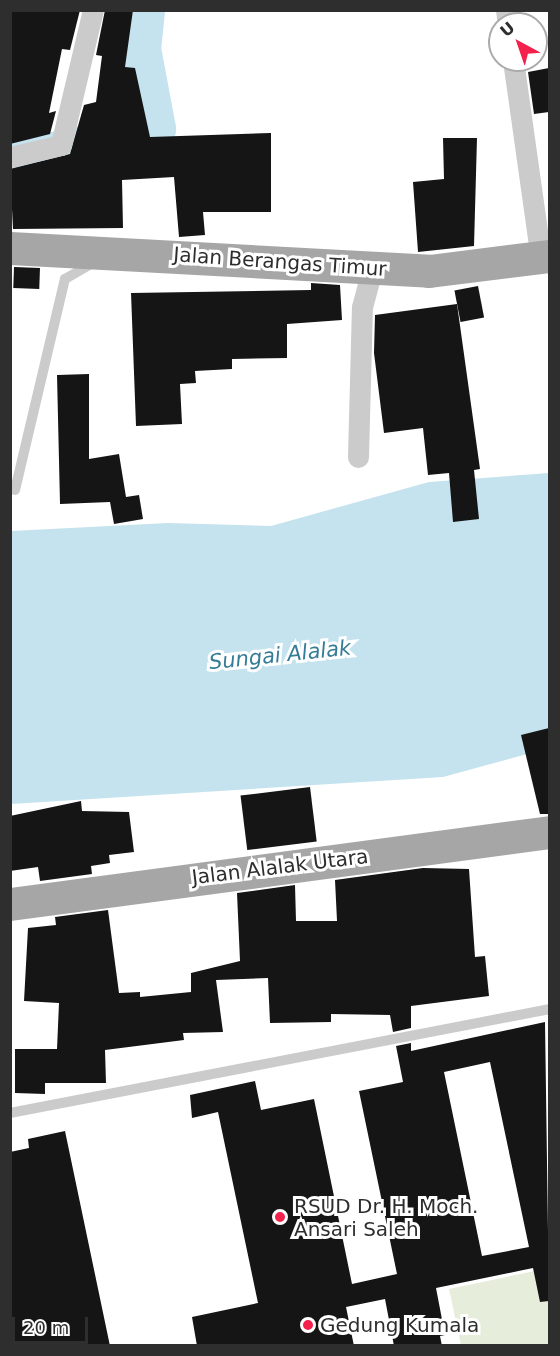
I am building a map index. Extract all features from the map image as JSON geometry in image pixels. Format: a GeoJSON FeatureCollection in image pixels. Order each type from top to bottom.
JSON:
{"type":"FeatureCollection","features":[{"type":"Feature","properties":{"kind":"main road","name":"Jalan Berangas Timur"},"geometry":{"type":"LineString","coordinates":[[11,248],[112,251],[372,270],[429,271],[545,257]]}},
{"type":"Feature","properties":{"kind":"main road","name":"Jalan Alalak Utara"},"geometry":{"type":"LineString","coordinates":[[10,903],[549,832]]}},
{"type":"Feature","properties":{"kind":"street"},"geometry":{"type":"LineString","coordinates":[[10,157],[61,145],[93,10]]}},
{"type":"Feature","properties":{"kind":"street"},"geometry":{"type":"LineString","coordinates":[[515,72],[545,257]]}},
{"type":"Feature","properties":{"kind":"street"},"geometry":{"type":"LineString","coordinates":[[358,457],[362,307],[372,270]]}},
{"type":"Feature","properties":{"kind":"lane"},"geometry":{"type":"LineString","coordinates":[[15,490],[65,279],[112,251]]}},
{"type":"Feature","properties":{"kind":"lane"},"geometry":{"type":"LineString","coordinates":[[10,1113],[549,1009]]}},
{"type":"Feature","properties":{"kind":"green space"},"geometry":{"type":"Polygon","coordinates":[[[549,1268],[549,1345],[461,1345],[449,1289],[549,1268]]]}},
{"type":"Feature","properties":{"kind":"water","name":"Sungai Alalak"},"geometry":{"type":"Polygon","coordinates":[[[549,473],[549,748],[443,777],[11,804],[11,531],[168,523],[271,526],[429,482],[549,473]]]}},
{"type":"Feature","properties":{"kind":"building"},"geometry":{"type":"Polygon","coordinates":[[[10,10],[80,10],[70,50],[62,49],[49,113],[56,111],[50,134],[10,144],[10,10]]]}},
{"type":"Feature","properties":{"kind":"building"},"geometry":{"type":"Polygon","coordinates":[[[105,10],[133,10],[125,67],[135,68],[150,137],[271,133],[271,212],[203,212],[205,235],[179,237],[174,177],[122,180],[123,228],[13,229],[10,169],[70,154],[84,105],[96,102],[102,56],[96,55],[105,10]]]}},
{"type":"Feature","properties":{"kind":"building"},"geometry":{"type":"Polygon","coordinates":[[[548,68],[549,112],[534,114],[528,72],[548,72],[548,68]]]}},
{"type":"Feature","properties":{"kind":"building"},"geometry":{"type":"Polygon","coordinates":[[[443,138],[477,138],[474,246],[418,252],[413,182],[444,179],[443,138]]]}},
{"type":"Feature","properties":{"kind":"building"},"geometry":{"type":"Polygon","coordinates":[[[14,267],[40,268],[39,289],[13,288],[14,267]]]}},
{"type":"Feature","properties":{"kind":"building"},"geometry":{"type":"Polygon","coordinates":[[[311,283],[340,285],[342,320],[287,324],[287,358],[232,359],[232,369],[195,371],[196,383],[180,384],[182,424],[136,426],[131,293],[311,290],[311,283]]]}},
{"type":"Feature","properties":{"kind":"building"},"geometry":{"type":"Polygon","coordinates":[[[478,286],[484,317],[461,322],[454,291],[478,286]]]}},
{"type":"Feature","properties":{"kind":"building"},"geometry":{"type":"Polygon","coordinates":[[[457,304],[480,469],[474,470],[479,519],[453,522],[449,473],[428,475],[423,428],[384,433],[374,353],[375,315],[457,304]]]}},
{"type":"Feature","properties":{"kind":"building"},"geometry":{"type":"Polygon","coordinates":[[[89,374],[89,459],[119,454],[126,497],[139,495],[143,519],[114,524],[110,502],[60,504],[57,375],[89,374]]]}},
{"type":"Feature","properties":{"kind":"building"},"geometry":{"type":"Polygon","coordinates":[[[549,728],[549,814],[540,814],[521,735],[549,728]]]}},
{"type":"Feature","properties":{"kind":"building"},"geometry":{"type":"Polygon","coordinates":[[[310,787],[317,842],[247,850],[241,796],[310,787]]]}},
{"type":"Feature","properties":{"kind":"building"},"geometry":{"type":"Polygon","coordinates":[[[81,801],[82,811],[129,812],[134,852],[109,855],[110,863],[91,866],[92,874],[40,881],[38,867],[10,871],[10,816],[81,801]]]}},
{"type":"Feature","properties":{"kind":"building"},"geometry":{"type":"Polygon","coordinates":[[[423,868],[469,869],[475,957],[485,956],[489,996],[411,1006],[411,1028],[393,1032],[390,1015],[331,1014],[331,1022],[270,1023],[268,978],[216,980],[223,1032],[183,1033],[184,1040],[105,1050],[106,1083],[45,1083],[45,1094],[15,1093],[15,1049],[57,1049],[59,1003],[24,1001],[28,928],[56,925],[55,917],[108,910],[119,993],[140,992],[140,997],[191,992],[191,973],[240,961],[237,893],[295,885],[296,921],[337,921],[335,880],[423,868]]]}},
{"type":"Feature","properties":{"kind":"building"},"geometry":{"type":"Polygon","coordinates":[[[545,1022],[549,1301],[540,1302],[533,1268],[436,1288],[445,1335],[440,1336],[442,1346],[394,1346],[385,1299],[346,1307],[354,1346],[197,1346],[192,1317],[258,1303],[218,1112],[192,1118],[190,1095],[255,1081],[261,1110],[314,1099],[352,1284],[397,1274],[359,1091],[403,1082],[396,1046],[411,1043],[411,1051],[545,1022]],[[490,1062],[444,1072],[482,1256],[529,1247],[490,1062]]]}},
{"type":"Feature","properties":{"kind":"building"},"geometry":{"type":"Polygon","coordinates":[[[65,1131],[110,1346],[10,1346],[10,1152],[29,1148],[28,1139],[65,1131]]]}},
{"type":"Feature","properties":{"kind":"waterway"},"geometry":{"type":"LineString","coordinates":[[10,164],[132,139],[153,129],[138,49],[142,10]]}},
{"type":"Feature","properties":{"kind":"place","name":"RSUD Dr. H. Moch. Ansari Saleh"},"geometry":{"type":"Point","coordinates":[280,1217]}},
{"type":"Feature","properties":{"kind":"place","name":"Gedung Kumala"},"geometry":{"type":"Point","coordinates":[308,1325]}}]}
